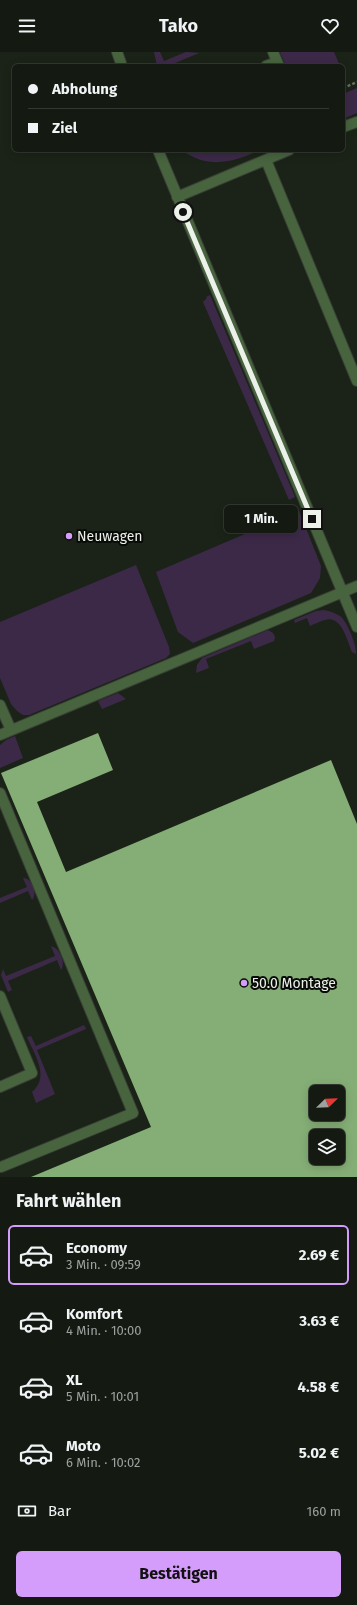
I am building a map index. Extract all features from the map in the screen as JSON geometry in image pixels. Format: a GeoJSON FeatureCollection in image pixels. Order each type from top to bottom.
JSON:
{"type":"FeatureCollection","features":[{"type":"Feature","properties":{"kind":"lane"},"geometry":{"type":"LineString","coordinates":[[116,52],[121,64]]}},
{"type":"Feature","properties":{"kind":"lane"},"geometry":{"type":"LineString","coordinates":[[345,126],[357,122]]}},
{"type":"Feature","properties":{"kind":"lane"},"geometry":{"type":"LineString","coordinates":[[159,152],[357,627]]}},
{"type":"Feature","properties":{"kind":"lane"},"geometry":{"type":"LineString","coordinates":[[177,197],[284,152]]}},
{"type":"Feature","properties":{"kind":"lane"},"geometry":{"type":"LineString","coordinates":[[266,160],[357,381]]}},
{"type":"Feature","properties":{"kind":"lane"},"geometry":{"type":"LineString","coordinates":[[0,735],[357,586]]}},
{"type":"Feature","properties":{"kind":"lane"},"geometry":{"type":"LineString","coordinates":[[0,705],[10,730]]}},
{"type":"Feature","properties":{"kind":"lane"},"geometry":{"type":"LineString","coordinates":[[0,793],[133,1113],[0,1166]]}},
{"type":"Feature","properties":{"kind":"lane"},"geometry":{"type":"LineString","coordinates":[[0,996],[32,1073],[0,1087]]}},
{"type":"Feature","properties":{"kind":"path"},"geometry":{"type":"LineString","coordinates":[[345,87],[357,82]]}},
{"type":"Feature","properties":{"kind":"shaded area"},"geometry":{"type":"Polygon","coordinates":[[[154,52],[160,52],[164,61],[186,52],[199,53],[173,64],[157,64],[154,52]]]}},
{"type":"Feature","properties":{"kind":"shaded area"},"geometry":{"type":"Polygon","coordinates":[[[280,52],[334,52],[339,64],[285,64],[280,52]]]}},
{"type":"Feature","properties":{"kind":"shaded area"},"geometry":{"type":"Polygon","coordinates":[[[357,88],[357,113],[345,118],[345,93],[357,88]]]}},
{"type":"Feature","properties":{"kind":"shaded area"},"geometry":{"type":"Polygon","coordinates":[[[185,152],[256,152],[231,161],[221,162],[202,160],[185,152]]]}},
{"type":"Feature","properties":{"kind":"shaded area"},"geometry":{"type":"Polygon","coordinates":[[[210,295],[295,497],[289,500],[203,302],[207,298],[206,297],[210,295]]]}},
{"type":"Feature","properties":{"kind":"shaded area"},"geometry":{"type":"Polygon","coordinates":[[[299,511],[321,566],[320,578],[311,593],[193,643],[178,632],[156,572],[299,511]]]}},
{"type":"Feature","properties":{"kind":"shaded area"},"geometry":{"type":"Polygon","coordinates":[[[136,565],[169,647],[170,654],[166,658],[29,715],[23,715],[17,711],[11,704],[0,678],[0,622],[136,565]]]}},
{"type":"Feature","properties":{"kind":"shaded area"},"geometry":{"type":"Polygon","coordinates":[[[324,610],[336,614],[343,619],[353,640],[356,654],[352,652],[343,630],[336,621],[331,619],[325,620],[310,626],[307,618],[295,623],[294,620],[316,611],[324,610]]]}},
{"type":"Feature","properties":{"kind":"shaded area"},"geometry":{"type":"Polygon","coordinates":[[[268,630],[273,633],[275,637],[274,641],[254,649],[251,641],[206,659],[209,668],[196,673],[197,665],[202,658],[268,630]]]}},
{"type":"Feature","properties":{"kind":"shaded area"},"geometry":{"type":"Polygon","coordinates":[[[118,693],[126,699],[102,709],[98,701],[118,693]]]}},
{"type":"Feature","properties":{"kind":"shaded area"},"geometry":{"type":"Polygon","coordinates":[[[15,736],[23,758],[0,768],[0,745],[6,740],[15,736]]]}},
{"type":"Feature","properties":{"kind":"shaded area"},"geometry":{"type":"Polygon","coordinates":[[[23,878],[29,880],[33,886],[34,897],[32,900],[28,891],[0,903],[0,898],[27,887],[23,878]]]}},
{"type":"Feature","properties":{"kind":"shaded area"},"geometry":{"type":"Polygon","coordinates":[[[51,946],[57,950],[61,956],[63,964],[61,970],[57,960],[8,981],[12,990],[8,992],[1,975],[3,969],[6,976],[55,956],[51,946]]]}},
{"type":"Feature","properties":{"kind":"shaded area"},"geometry":{"type":"Polygon","coordinates":[[[84,1025],[86,1029],[37,1050],[55,1094],[36,1103],[32,1092],[40,1079],[40,1073],[37,1059],[27,1037],[31,1036],[36,1046],[84,1025]]]}},
{"type":"Feature","properties":{"kind":"building","name":"50.0 Montage"},"geometry":{"type":"Polygon","coordinates":[[[98,733],[113,770],[37,802],[66,872],[331,760],[357,824],[357,1177],[31,1177],[151,1127],[1,773],[98,733]]]}},
{"type":"Feature","properties":{"kind":"place","name":"Neuwagen"},"geometry":{"type":"Point","coordinates":[69,536]}},
{"type":"Feature","properties":{"kind":"place","name":"50.0 Montage"},"geometry":{"type":"Point","coordinates":[244,983]}},
{"type":"Feature","properties":{"kind":"route"},"geometry":{"type":"LineString","coordinates":[[183,212],[312,519]]}}]}
